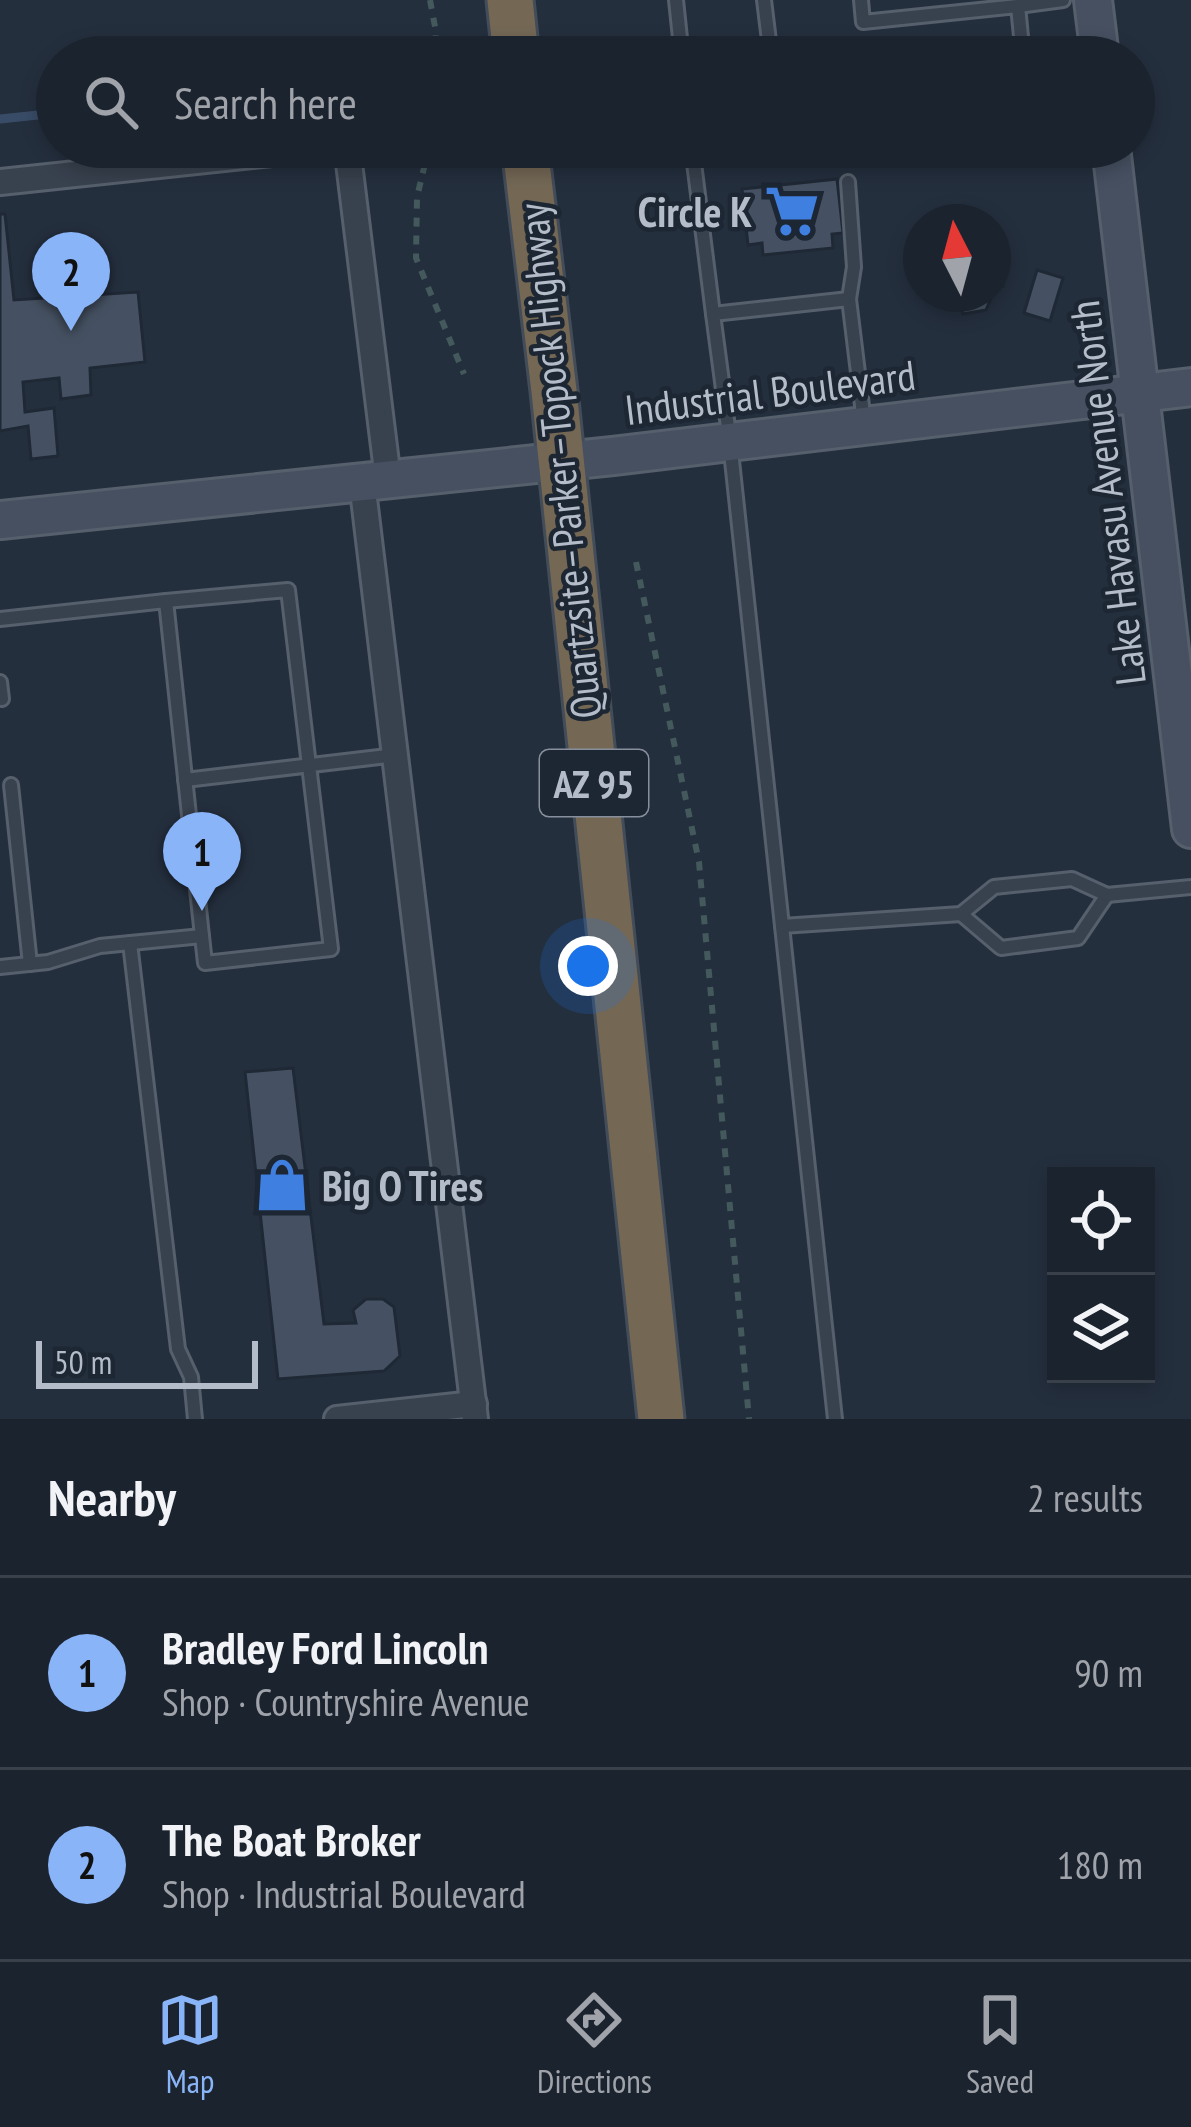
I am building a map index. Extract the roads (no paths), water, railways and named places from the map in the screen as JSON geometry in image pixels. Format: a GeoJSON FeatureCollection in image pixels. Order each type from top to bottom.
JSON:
{"type":"FeatureCollection","features":[{"type":"Feature","properties":{"kind":"highway"},"geometry":{"type":"LineString","coordinates":[[509,0],[513,36]]}},
{"type":"Feature","properties":{"kind":"highway","name":"Quartzsite–Parker–Topock Highway"},"geometry":{"type":"LineString","coordinates":[[527,168],[661,1419]]}},
{"type":"Feature","properties":{"kind":"street"},"geometry":{"type":"LineString","coordinates":[[1093,0],[1097,36]]}},
{"type":"Feature","properties":{"kind":"street"},"geometry":{"type":"LineString","coordinates":[[0,182],[131,168]]}},
{"type":"Feature","properties":{"kind":"street"},"geometry":{"type":"LineString","coordinates":[[337,1419],[474,1411],[395,754],[349,168]]}},
{"type":"Feature","properties":{"kind":"street","name":"Lake Havasu Avenue North"},"geometry":{"type":"LineString","coordinates":[[1114,168],[1191,829]]}},
{"type":"Feature","properties":{"kind":"street","name":"Industrial Boulevard"},"geometry":{"type":"LineString","coordinates":[[0,520],[1191,387]]}},
{"type":"Feature","properties":{"kind":"lane"},"geometry":{"type":"LineString","coordinates":[[676,0],[680,36]]}},
{"type":"Feature","properties":{"kind":"lane"},"geometry":{"type":"LineString","coordinates":[[764,0],[768,36]]}},
{"type":"Feature","properties":{"kind":"lane"},"geometry":{"type":"LineString","coordinates":[[861,0],[863,22],[1064,0]]}},
{"type":"Feature","properties":{"kind":"lane"},"geometry":{"type":"LineString","coordinates":[[1018,6],[1021,36]]}},
{"type":"Feature","properties":{"kind":"lane"},"geometry":{"type":"LineString","coordinates":[[695,168],[730,442],[835,1419]]}},
{"type":"Feature","properties":{"kind":"lane"},"geometry":{"type":"LineString","coordinates":[[848,182],[854,267],[849,299],[865,427]]}},
{"type":"Feature","properties":{"kind":"lane"},"geometry":{"type":"LineString","coordinates":[[713,314],[849,299]]}},
{"type":"Feature","properties":{"kind":"lane"},"geometry":{"type":"LineString","coordinates":[[0,619],[166,601],[288,590],[331,949],[205,963],[166,601]]}},
{"type":"Feature","properties":{"kind":"lane"},"geometry":{"type":"LineString","coordinates":[[0,682],[2,699]]}},
{"type":"Feature","properties":{"kind":"lane"},"geometry":{"type":"LineString","coordinates":[[185,780],[395,754]]}},
{"type":"Feature","properties":{"kind":"lane"},"geometry":{"type":"LineString","coordinates":[[11,785],[30,964]]}},
{"type":"Feature","properties":{"kind":"lane"},"geometry":{"type":"LineString","coordinates":[[782,926],[961,914],[994,887],[1072,879],[1107,895],[1191,887]]}},
{"type":"Feature","properties":{"kind":"lane"},"geometry":{"type":"LineString","coordinates":[[961,914],[1001,948],[1078,938],[1107,895]]}},
{"type":"Feature","properties":{"kind":"lane"},"geometry":{"type":"LineString","coordinates":[[0,967],[47,962],[100,946],[202,936]]}},
{"type":"Feature","properties":{"kind":"lane"},"geometry":{"type":"LineString","coordinates":[[130,943],[178,1349],[191,1376],[195,1419]]}},
{"type":"Feature","properties":{"kind":"waterway"},"geometry":{"type":"LineString","coordinates":[[0,119],[36,115]]}},
{"type":"Feature","properties":{"kind":"place","name":"Circle K"},"geometry":{"type":"Point","coordinates":[792,211]}},
{"type":"Feature","properties":{"kind":"place","name":"The Boat Broker"},"geometry":{"type":"Point","coordinates":[71,331]}},
{"type":"Feature","properties":{"kind":"place","name":"Bradley Ford Lincoln"},"geometry":{"type":"Point","coordinates":[202,911]}},
{"type":"Feature","properties":{"kind":"place","name":"Big O Tires"},"geometry":{"type":"Point","coordinates":[282,1185]}}]}
